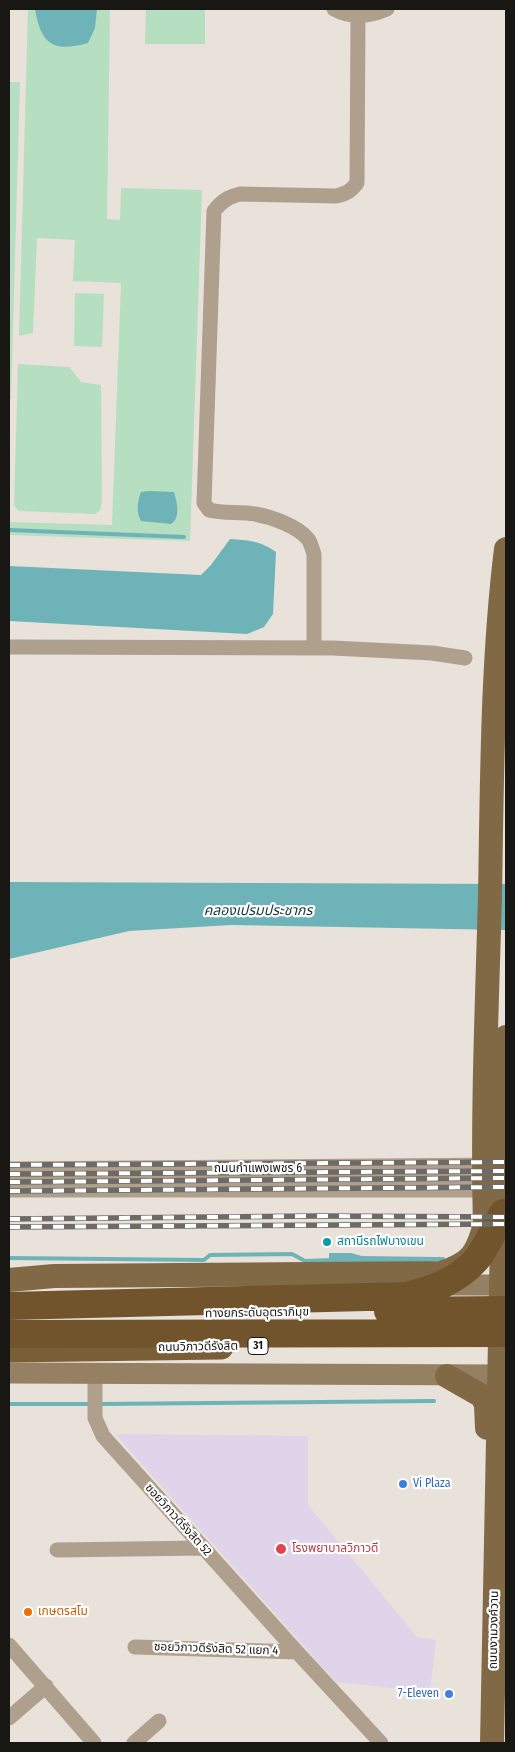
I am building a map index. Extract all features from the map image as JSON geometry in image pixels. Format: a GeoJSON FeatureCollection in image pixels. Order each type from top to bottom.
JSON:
{"type":"FeatureCollection","features":[{"type":"Feature","properties":{"kind":"highway"},"geometry":{"type":"LineString","coordinates":[[9,1305],[406,1296],[432,1290],[459,1275],[476,1260],[497,1184]]}},
{"type":"Feature","properties":{"kind":"highway"},"geometry":{"type":"LineString","coordinates":[[9,1305],[212,1301],[506,1303]]}},
{"type":"Feature","properties":{"kind":"highway","name":"ทางยกระดับอุตราภิมุข"},"geometry":{"type":"LineString","coordinates":[[9,1316],[506,1310]]}},
{"type":"Feature","properties":{"kind":"highway","name":"ทางยกระดับอุตราภิมุข"},"geometry":{"type":"LineString","coordinates":[[9,1334],[506,1333]]}},
{"type":"Feature","properties":{"kind":"highway","name":"ถนนวิภาวดีรังสิต"},"geometry":{"type":"LineString","coordinates":[[9,1350],[506,1343]]}},
{"type":"Feature","properties":{"kind":"main road"},"geometry":{"type":"LineString","coordinates":[[9,1280],[54,1276],[441,1273],[458,1267],[471,1258],[480,1242],[497,1184],[485,1088],[498,646],[506,549]]}},
{"type":"Feature","properties":{"kind":"main road","name":"ถนนงามวงศ์วาน"},"geometry":{"type":"LineString","coordinates":[[492,1743],[497,1184],[506,1037]]}},
{"type":"Feature","properties":{"kind":"main road"},"geometry":{"type":"LineString","coordinates":[[485,1088],[490,1112],[496,1118],[506,1119]]}},
{"type":"Feature","properties":{"kind":"main road"},"geometry":{"type":"LineString","coordinates":[[9,1285],[506,1285]]}},
{"type":"Feature","properties":{"kind":"main road","name":"ถนนวิภาวดีรังสิต"},"geometry":{"type":"LineString","coordinates":[[9,1373],[506,1375]]}},
{"type":"Feature","properties":{"kind":"main road"},"geometry":{"type":"LineString","coordinates":[[447,1376],[482,1396],[486,1405],[487,1440],[478,1743]]}},
{"type":"Feature","properties":{"kind":"main road"},"geometry":{"type":"LineString","coordinates":[[487,1440],[494,1426],[506,1415]]}},
{"type":"Feature","properties":{"kind":"street"},"geometry":{"type":"LineString","coordinates":[[334,9],[341,13],[358,16],[375,14],[388,9]]}},
{"type":"Feature","properties":{"kind":"street"},"geometry":{"type":"LineString","coordinates":[[314,648],[314,554],[310,541],[301,532],[279,522],[255,514],[215,512],[209,510],[204,503],[214,211],[227,198],[240,194],[336,196],[345,194],[357,183],[358,16]]}},
{"type":"Feature","properties":{"kind":"street"},"geometry":{"type":"LineString","coordinates":[[9,647],[314,648],[432,653],[465,658]]}},
{"type":"Feature","properties":{"kind":"street","name":"ถนนกำแพงเพชร 6"},"geometry":{"type":"LineString","coordinates":[[9,1171],[497,1184]]}},
{"type":"Feature","properties":{"kind":"street","name":"ถนนกำแพงเพชร 6"},"geometry":{"type":"LineString","coordinates":[[9,1188],[497,1184]]}},
{"type":"Feature","properties":{"kind":"street","name":"ซอยวิภาวดีรังสิต 52"},"geometry":{"type":"LineString","coordinates":[[95,1372],[96,1423],[103,1436],[296,1652],[382,1743]]}},
{"type":"Feature","properties":{"kind":"street"},"geometry":{"type":"LineString","coordinates":[[56,1550],[204,1548]]}},
{"type":"Feature","properties":{"kind":"street"},"geometry":{"type":"LineString","coordinates":[[9,1645],[94,1743]]}},
{"type":"Feature","properties":{"kind":"street","name":"ซอยวิภาวดีรังสิต 52 แยก 4"},"geometry":{"type":"LineString","coordinates":[[135,1647],[296,1652]]}},
{"type":"Feature","properties":{"kind":"street"},"geometry":{"type":"LineString","coordinates":[[9,1718],[46,1686]]}},
{"type":"Feature","properties":{"kind":"street"},"geometry":{"type":"LineString","coordinates":[[134,1743],[159,1721]]}},
{"type":"Feature","properties":{"kind":"shaded area","name":"โรงพยาบาลวิภาวดี"},"geometry":{"type":"Polygon","coordinates":[[[115,1434],[308,1436],[308,1505],[417,1637],[436,1640],[430,1692],[336,1682],[115,1434]]]}},
{"type":"Feature","properties":{"kind":"green space"},"geometry":{"type":"Polygon","coordinates":[[[28,9],[110,9],[107,219],[120,220],[121,188],[202,190],[190,541],[9,535],[9,522],[112,525],[121,283],[73,281],[75,240],[37,238],[33,333],[19,336],[28,9]]]}},
{"type":"Feature","properties":{"kind":"green space"},"geometry":{"type":"Polygon","coordinates":[[[146,9],[205,9],[205,44],[145,44],[146,9]]]}},
{"type":"Feature","properties":{"kind":"green space"},"geometry":{"type":"Polygon","coordinates":[[[9,82],[20,82],[11,399],[9,399],[9,82]]]}},
{"type":"Feature","properties":{"kind":"green space"},"geometry":{"type":"Polygon","coordinates":[[[75,293],[104,294],[102,347],[74,346],[75,293]]]}},
{"type":"Feature","properties":{"kind":"green space"},"geometry":{"type":"Polygon","coordinates":[[[18,364],[69,367],[81,382],[101,385],[102,502],[100,511],[95,514],[19,511],[14,506],[18,364]]]}},
{"type":"Feature","properties":{"kind":"water"},"geometry":{"type":"Polygon","coordinates":[[[35,9],[97,9],[95,28],[88,43],[66,47],[51,43],[45,38],[41,30],[35,9]]]}},
{"type":"Feature","properties":{"kind":"water"},"geometry":{"type":"Polygon","coordinates":[[[141,492],[174,492],[177,514],[171,524],[141,521],[139,518],[138,507],[141,492]]]}},
{"type":"Feature","properties":{"kind":"water"},"geometry":{"type":"Polygon","coordinates":[[[230,539],[265,545],[276,552],[273,614],[264,627],[247,634],[9,621],[9,566],[201,575],[211,565],[230,539]]]}},
{"type":"Feature","properties":{"kind":"water","name":"คลองเปรมประชากร"},"geometry":{"type":"Polygon","coordinates":[[[9,882],[506,884],[506,930],[231,925],[129,931],[9,959],[9,882]]]}},
{"type":"Feature","properties":{"kind":"water"},"geometry":{"type":"Polygon","coordinates":[[[329,1253],[351,1253],[362,1256],[435,1257],[435,1262],[329,1264],[329,1253]]]}},
{"type":"Feature","properties":{"kind":"waterway"},"geometry":{"type":"LineString","coordinates":[[9,530],[184,537]]}},
{"type":"Feature","properties":{"kind":"waterway"},"geometry":{"type":"LineString","coordinates":[[9,1258],[204,1260],[210,1255],[292,1254],[305,1261],[333,1260]]}},
{"type":"Feature","properties":{"kind":"waterway"},"geometry":{"type":"LineString","coordinates":[[430,1259],[443,1259]]}},
{"type":"Feature","properties":{"kind":"waterway"},"geometry":{"type":"LineString","coordinates":[[99,1404],[434,1401]]}},
{"type":"Feature","properties":{"kind":"waterway"},"geometry":{"type":"LineString","coordinates":[[9,1404],[92,1404]]}},
{"type":"Feature","properties":{"kind":"railway"},"geometry":{"type":"LineString","coordinates":[[9,1165],[506,1162]]}},
{"type":"Feature","properties":{"kind":"railway"},"geometry":{"type":"LineString","coordinates":[[9,1174],[506,1171]]}},
{"type":"Feature","properties":{"kind":"railway"},"geometry":{"type":"LineString","coordinates":[[9,1182],[506,1178]]}},
{"type":"Feature","properties":{"kind":"railway"},"geometry":{"type":"LineString","coordinates":[[9,1191],[506,1187]]}},
{"type":"Feature","properties":{"kind":"railway"},"geometry":{"type":"LineString","coordinates":[[9,1219],[317,1216],[506,1217]]}},
{"type":"Feature","properties":{"kind":"railway"},"geometry":{"type":"LineString","coordinates":[[9,1227],[506,1224]]}},
{"type":"Feature","properties":{"kind":"place","name":"สถานีรถไฟบางเขน"},"geometry":{"type":"Point","coordinates":[327,1242]}},
{"type":"Feature","properties":{"kind":"place","name":"Vi Plaza"},"geometry":{"type":"Point","coordinates":[403,1484]}},
{"type":"Feature","properties":{"kind":"place","name":"โรงพยาบาลวิภาวดี"},"geometry":{"type":"Point","coordinates":[281,1549]}},
{"type":"Feature","properties":{"kind":"place","name":"เกษตรสโม"},"geometry":{"type":"Point","coordinates":[28,1612]}},
{"type":"Feature","properties":{"kind":"place","name":"7-Eleven"},"geometry":{"type":"Point","coordinates":[449,1694]}}]}
